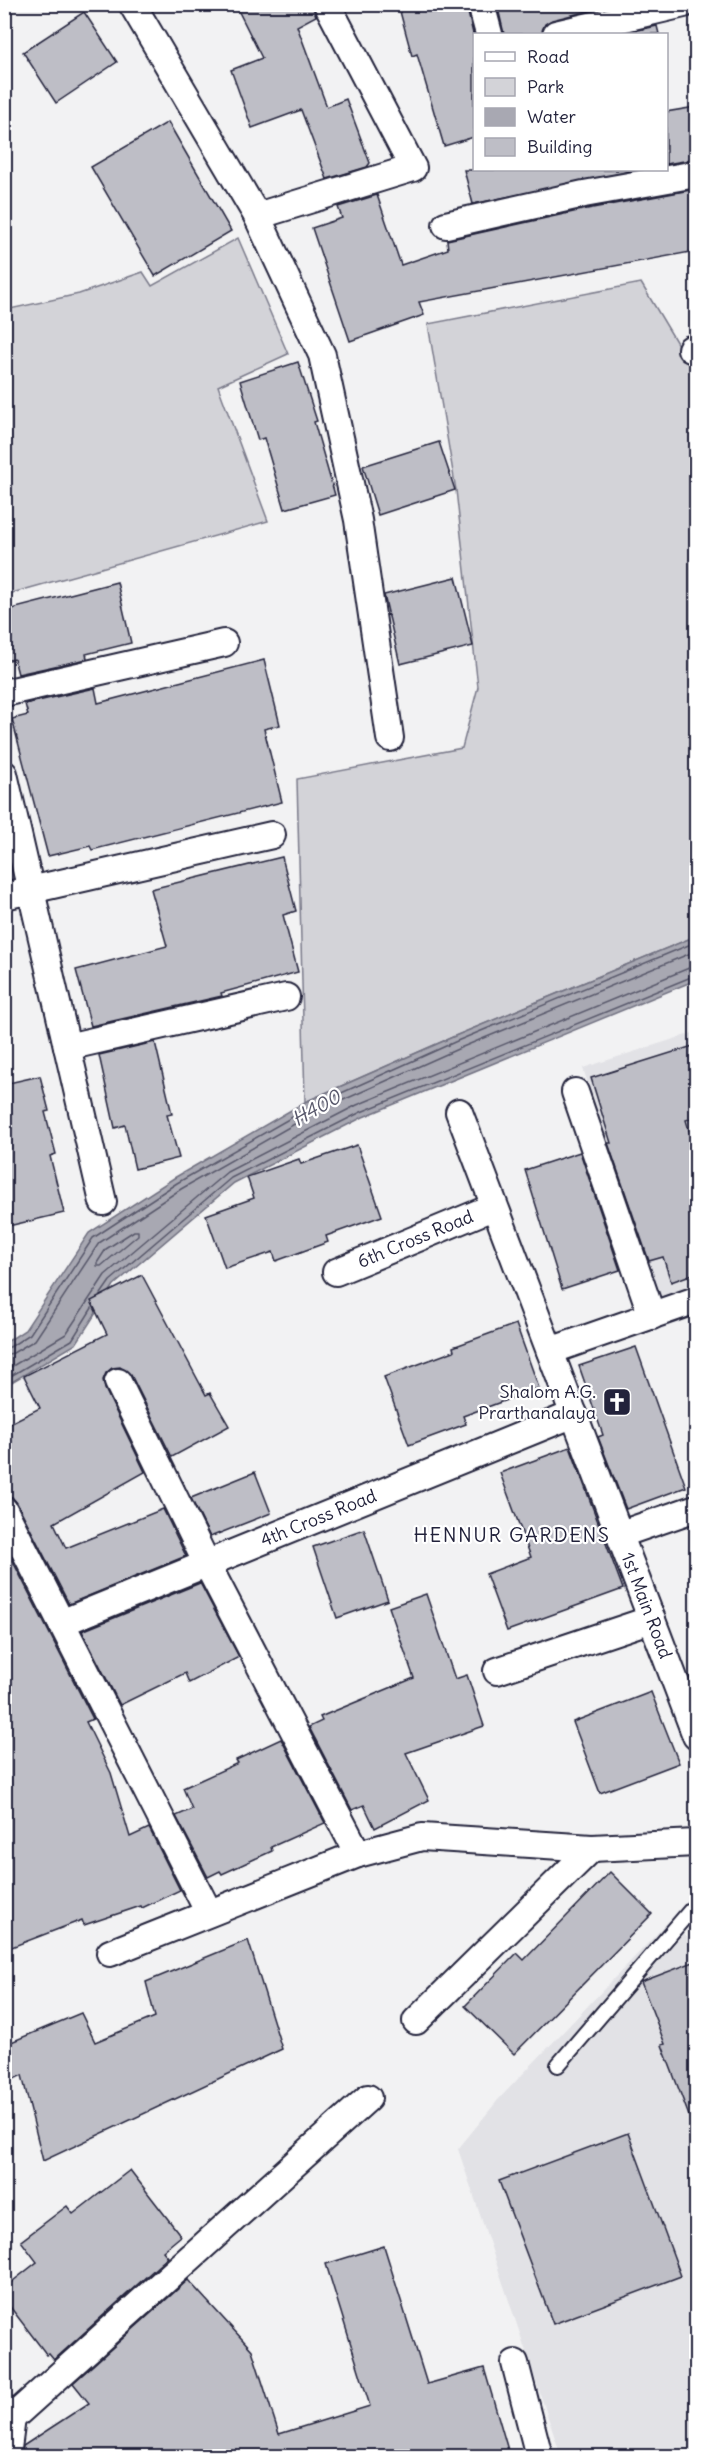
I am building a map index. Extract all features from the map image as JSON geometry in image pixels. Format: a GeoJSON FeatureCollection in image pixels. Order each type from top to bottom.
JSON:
{"type":"FeatureCollection","features":[{"type":"Feature","properties":{"kind":"street"},"geometry":{"type":"LineString","coordinates":[[132,4],[257,216],[322,355],[358,520],[390,738]]}},
{"type":"Feature","properties":{"kind":"street"},"geometry":{"type":"LineString","coordinates":[[257,216],[412,168],[327,4]]}},
{"type":"Feature","properties":{"kind":"street"},"geometry":{"type":"LineString","coordinates":[[481,4],[489,33]]}},
{"type":"Feature","properties":{"kind":"street"},"geometry":{"type":"LineString","coordinates":[[560,33],[684,4]]}},
{"type":"Feature","properties":{"kind":"street"},"geometry":{"type":"LineString","coordinates":[[446,225],[584,194],[696,174]]}},
{"type":"Feature","properties":{"kind":"street"},"geometry":{"type":"LineString","coordinates":[[4,693],[224,642]]}},
{"type":"Feature","properties":{"kind":"street"},"geometry":{"type":"LineString","coordinates":[[4,774],[103,1202]]}},
{"type":"Feature","properties":{"kind":"street"},"geometry":{"type":"LineString","coordinates":[[4,896],[272,835]]}},
{"type":"Feature","properties":{"kind":"street"},"geometry":{"type":"LineString","coordinates":[[67,1047],[286,997]]}},
{"type":"Feature","properties":{"kind":"street"},"geometry":{"type":"LineString","coordinates":[[575,1092],[652,1316]]}},
{"type":"Feature","properties":{"kind":"street","name":"1st Main Road"},"geometry":{"type":"LineString","coordinates":[[459,1112],[696,1736]]}},
{"type":"Feature","properties":{"kind":"street","name":"6th Cross Road"},"geometry":{"type":"LineString","coordinates":[[336,1272],[494,1207]]}},
{"type":"Feature","properties":{"kind":"street"},"geometry":{"type":"LineString","coordinates":[[550,1351],[696,1300]]}},
{"type":"Feature","properties":{"kind":"street"},"geometry":{"type":"LineString","coordinates":[[118,1382],[207,1564],[358,1854]]}},
{"type":"Feature","properties":{"kind":"street","name":"4th Cross Road"},"geometry":{"type":"LineString","coordinates":[[61,1623],[574,1414]]}},
{"type":"Feature","properties":{"kind":"street"},"geometry":{"type":"LineString","coordinates":[[621,1534],[696,1508]]}},
{"type":"Feature","properties":{"kind":"street"},"geometry":{"type":"LineString","coordinates":[[4,1510],[209,1913]]}},
{"type":"Feature","properties":{"kind":"street"},"geometry":{"type":"LineString","coordinates":[[497,1671],[652,1619]]}},
{"type":"Feature","properties":{"kind":"street"},"geometry":{"type":"LineString","coordinates":[[110,1953],[358,1854],[422,1837],[592,1848],[696,1843]]}},
{"type":"Feature","properties":{"kind":"street"},"geometry":{"type":"LineString","coordinates":[[416,2021],[592,1848]]}},
{"type":"Feature","properties":{"kind":"street"},"geometry":{"type":"LineString","coordinates":[[7,2457],[8,2413],[368,2098]]}},
{"type":"Feature","properties":{"kind":"street"},"geometry":{"type":"LineString","coordinates":[[515,2362],[539,2457]]}},
{"type":"Feature","properties":{"kind":"lane"},"geometry":{"type":"LineString","coordinates":[[558,2065],[696,1904]]}},
{"type":"Feature","properties":{"kind":"shaded area"},"geometry":{"type":"Polygon","coordinates":[[[696,1032],[696,1286],[656,1299],[583,1068],[696,1032]]]}},
{"type":"Feature","properties":{"kind":"shaded area"},"geometry":{"type":"Polygon","coordinates":[[[670,1920],[696,1945],[696,2456],[561,2456],[458,2149],[498,2100],[670,1920]]]}},
{"type":"Feature","properties":{"kind":"green space"},"geometry":{"type":"Polygon","coordinates":[[[238,238],[288,354],[218,386],[268,521],[5,595],[5,310],[79,294],[143,272],[152,286],[238,238]]]}},
{"type":"Feature","properties":{"kind":"green space"},"geometry":{"type":"Polygon","coordinates":[[[641,283],[696,375],[696,936],[455,1036],[305,1102],[297,779],[462,748],[478,687],[456,490],[428,324],[641,283]]]}},
{"type":"Feature","properties":{"kind":"water","name":"H400"},"geometry":{"type":"Polygon","coordinates":[[[696,936],[696,980],[363,1117],[234,1183],[114,1285],[76,1344],[5,1386],[5,1343],[25,1330],[89,1233],[174,1178],[305,1102],[455,1036],[696,936]]]}},
{"type":"Feature","properties":{"kind":"building"},"geometry":{"type":"Polygon","coordinates":[[[235,4],[312,4],[316,16],[297,26],[327,107],[346,99],[370,163],[367,167],[327,179],[301,110],[252,128],[231,70],[262,58],[235,4]]]}},
{"type":"Feature","properties":{"kind":"building"},"geometry":{"type":"Polygon","coordinates":[[[398,4],[466,4],[473,34],[473,137],[444,146],[417,54],[412,56],[398,4]]]}},
{"type":"Feature","properties":{"kind":"building"},"geometry":{"type":"Polygon","coordinates":[[[497,4],[616,4],[552,20],[545,24],[541,33],[504,33],[497,4]]]}},
{"type":"Feature","properties":{"kind":"building"},"geometry":{"type":"Polygon","coordinates":[[[84,12],[117,62],[56,103],[23,52],[84,12]]]}},
{"type":"Feature","properties":{"kind":"building"},"geometry":{"type":"Polygon","coordinates":[[[657,26],[659,33],[625,33],[657,26]]]}},
{"type":"Feature","properties":{"kind":"building"},"geometry":{"type":"Polygon","coordinates":[[[696,107],[696,159],[668,164],[668,112],[696,107]]]}},
{"type":"Feature","properties":{"kind":"building"},"geometry":{"type":"Polygon","coordinates":[[[168,122],[231,231],[155,276],[91,167],[168,122]]]}},
{"type":"Feature","properties":{"kind":"building"},"geometry":{"type":"Polygon","coordinates":[[[464,170],[631,171],[473,204],[464,170]]]}},
{"type":"Feature","properties":{"kind":"building"},"geometry":{"type":"Polygon","coordinates":[[[696,189],[696,251],[419,302],[424,315],[350,341],[312,228],[342,218],[338,207],[377,195],[401,265],[448,249],[447,240],[587,209],[696,189]]]}},
{"type":"Feature","properties":{"kind":"building"},"geometry":{"type":"Polygon","coordinates":[[[298,362],[317,421],[314,422],[335,495],[285,509],[264,438],[258,440],[240,381],[298,362]]]}},
{"type":"Feature","properties":{"kind":"building"},"geometry":{"type":"Polygon","coordinates":[[[439,442],[455,490],[378,515],[363,466],[439,442]]]}},
{"type":"Feature","properties":{"kind":"building"},"geometry":{"type":"Polygon","coordinates":[[[456,577],[473,646],[400,664],[384,595],[456,577]]]}},
{"type":"Feature","properties":{"kind":"building"},"geometry":{"type":"Polygon","coordinates":[[[117,582],[131,643],[86,654],[87,659],[18,674],[14,659],[4,661],[4,611],[117,582]]]}},
{"type":"Feature","properties":{"kind":"building"},"geometry":{"type":"Polygon","coordinates":[[[264,660],[280,725],[264,729],[282,802],[92,850],[90,846],[48,856],[12,719],[28,715],[25,704],[95,688],[98,703],[264,660]]]}},
{"type":"Feature","properties":{"kind":"building"},"geometry":{"type":"Polygon","coordinates":[[[282,857],[296,911],[283,915],[298,972],[221,993],[222,996],[91,1026],[76,970],[167,946],[151,889],[282,857]]]}},
{"type":"Feature","properties":{"kind":"building"},"geometry":{"type":"Polygon","coordinates":[[[155,1042],[172,1114],[167,1115],[179,1158],[135,1169],[125,1125],[115,1128],[99,1055],[155,1042]]]}},
{"type":"Feature","properties":{"kind":"building"},"geometry":{"type":"Polygon","coordinates":[[[696,1045],[696,1117],[686,1120],[696,1153],[696,1273],[671,1282],[663,1257],[649,1261],[608,1143],[611,1143],[591,1078],[696,1045]]]}},
{"type":"Feature","properties":{"kind":"building"},"geometry":{"type":"Polygon","coordinates":[[[40,1076],[49,1111],[45,1112],[56,1154],[50,1156],[64,1213],[4,1227],[4,1084],[40,1076]]]}},
{"type":"Feature","properties":{"kind":"building"},"geometry":{"type":"Polygon","coordinates":[[[357,1145],[382,1216],[326,1236],[328,1242],[276,1261],[273,1252],[225,1268],[206,1215],[254,1198],[247,1177],[299,1159],[301,1164],[357,1145]]]}},
{"type":"Feature","properties":{"kind":"building"},"geometry":{"type":"Polygon","coordinates":[[[580,1152],[620,1270],[562,1289],[525,1170],[580,1152]]]}},
{"type":"Feature","properties":{"kind":"building"},"geometry":{"type":"Polygon","coordinates":[[[142,1275],[206,1395],[210,1393],[229,1426],[172,1457],[131,1375],[120,1367],[112,1368],[106,1373],[103,1380],[105,1389],[145,1472],[54,1523],[66,1548],[163,1509],[186,1556],[69,1604],[17,1503],[12,1497],[4,1495],[4,1426],[40,1408],[24,1376],[107,1334],[91,1301],[142,1275]]]}},
{"type":"Feature","properties":{"kind":"building"},"geometry":{"type":"Polygon","coordinates":[[[516,1324],[539,1388],[463,1416],[466,1424],[409,1445],[384,1377],[454,1351],[453,1347],[516,1324]]]}},
{"type":"Feature","properties":{"kind":"building"},"geometry":{"type":"Polygon","coordinates":[[[636,1347],[686,1487],[626,1509],[598,1437],[603,1435],[579,1366],[636,1347]]]}},
{"type":"Feature","properties":{"kind":"building"},"geometry":{"type":"Polygon","coordinates":[[[570,1447],[623,1589],[507,1631],[486,1574],[531,1557],[500,1473],[570,1447]]]}},
{"type":"Feature","properties":{"kind":"building"},"geometry":{"type":"Polygon","coordinates":[[[255,1472],[271,1513],[210,1537],[191,1498],[255,1472]]]}},
{"type":"Feature","properties":{"kind":"building"},"geometry":{"type":"Polygon","coordinates":[[[364,1529],[388,1600],[337,1618],[313,1547],[364,1529]]]}},
{"type":"Feature","properties":{"kind":"building"},"geometry":{"type":"Polygon","coordinates":[[[4,1544],[93,1719],[86,1722],[111,1773],[130,1837],[149,1828],[180,1890],[142,1908],[141,1906],[84,1925],[82,1920],[4,1950],[4,1544]]]}},
{"type":"Feature","properties":{"kind":"building"},"geometry":{"type":"Polygon","coordinates":[[[200,1583],[239,1657],[189,1683],[185,1673],[120,1705],[82,1631],[200,1583]]]}},
{"type":"Feature","properties":{"kind":"building"},"geometry":{"type":"Polygon","coordinates":[[[426,1594],[455,1679],[467,1675],[484,1726],[406,1753],[429,1800],[375,1828],[364,1805],[352,1810],[309,1727],[322,1721],[320,1717],[414,1678],[389,1607],[426,1594]]]}},
{"type":"Feature","properties":{"kind":"building"},"geometry":{"type":"Polygon","coordinates":[[[651,1692],[679,1763],[600,1793],[573,1722],[651,1692]]]}},
{"type":"Feature","properties":{"kind":"building"},"geometry":{"type":"Polygon","coordinates":[[[281,1739],[325,1823],[271,1847],[272,1851],[222,1874],[220,1871],[208,1877],[176,1816],[192,1809],[183,1788],[238,1763],[236,1760],[281,1739]]]}},
{"type":"Feature","properties":{"kind":"building"},"geometry":{"type":"Polygon","coordinates":[[[610,1872],[652,1914],[514,2054],[465,2006],[517,1953],[524,1960],[610,1872]]]}},
{"type":"Feature","properties":{"kind":"building"},"geometry":{"type":"Polygon","coordinates":[[[248,1940],[282,2049],[43,2161],[22,2075],[14,2079],[4,2054],[4,2045],[81,2013],[95,2042],[155,2017],[146,1982],[248,1940]]]}},
{"type":"Feature","properties":{"kind":"building"},"geometry":{"type":"Polygon","coordinates":[[[696,1961],[696,2129],[694,2129],[641,1982],[696,1961]]]}},
{"type":"Feature","properties":{"kind":"building"},"geometry":{"type":"Polygon","coordinates":[[[628,2133],[681,2276],[553,2324],[499,2181],[628,2133]]]}},
{"type":"Feature","properties":{"kind":"building"},"geometry":{"type":"Polygon","coordinates":[[[130,2170],[181,2236],[163,2251],[168,2257],[54,2360],[49,2354],[47,2355],[4,2299],[4,2288],[37,2262],[21,2241],[67,2206],[73,2214],[130,2170]]]}},
{"type":"Feature","properties":{"kind":"building"},"geometry":{"type":"Polygon","coordinates":[[[384,2246],[427,2384],[484,2368],[510,2457],[22,2457],[23,2446],[89,2403],[73,2383],[188,2280],[252,2350],[279,2434],[370,2406],[326,2264],[384,2246]]]}},
{"type":"Feature","properties":{"kind":"place","name":"Shalom A.G. Prarthanalaya"},"geometry":{"type":"Point","coordinates":[617,1402]}},
{"type":"Feature","properties":{"kind":"district","name":"HENNUR GARDENS"},"geometry":{"type":"Point","coordinates":[512,1535]}}]}
